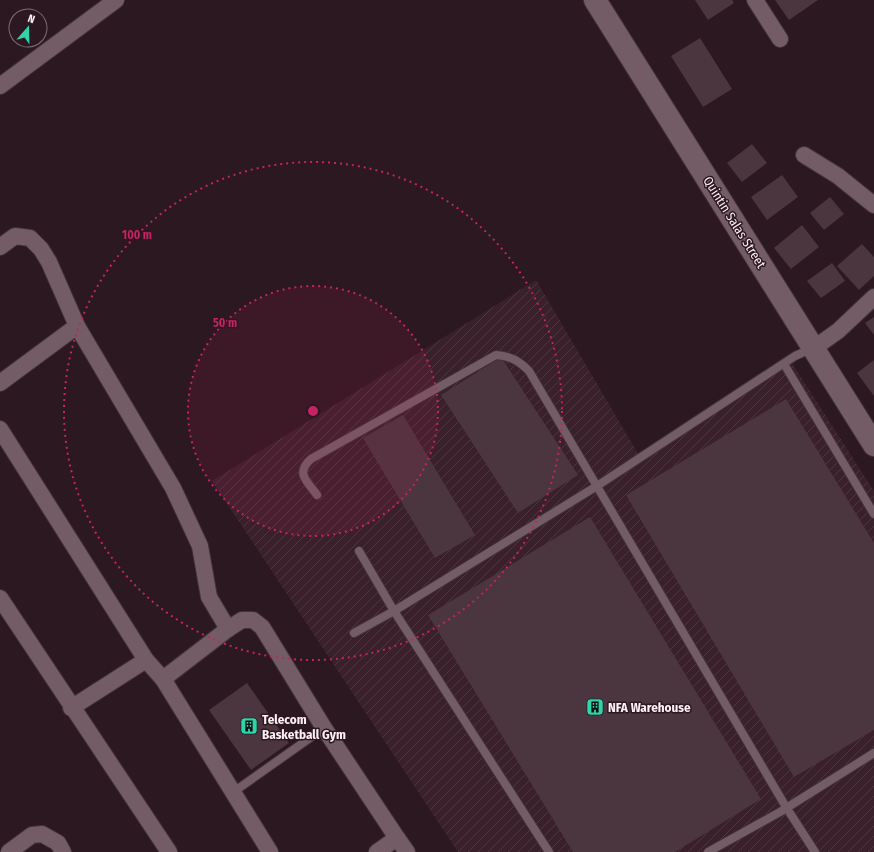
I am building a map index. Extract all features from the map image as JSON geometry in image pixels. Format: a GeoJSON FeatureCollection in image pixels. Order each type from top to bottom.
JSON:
{"type":"FeatureCollection","features":[{"type":"Feature","properties":{"kind":"main road","name":"Quintin Salas Street"},"geometry":{"type":"LineString","coordinates":[[594,0],[874,445]]}},
{"type":"Feature","properties":{"kind":"street"},"geometry":{"type":"LineString","coordinates":[[0,86],[116,0]]}},
{"type":"Feature","properties":{"kind":"street"},"geometry":{"type":"LineString","coordinates":[[754,0],[780,39]]}},
{"type":"Feature","properties":{"kind":"street"},"geometry":{"type":"LineString","coordinates":[[804,155],[838,176],[874,205]]}},
{"type":"Feature","properties":{"kind":"street"},"geometry":{"type":"LineString","coordinates":[[0,247],[15,236],[30,238],[49,262],[77,326],[173,488],[200,546],[209,597],[228,629]]}},
{"type":"Feature","properties":{"kind":"street"},"geometry":{"type":"LineString","coordinates":[[814,348],[838,331],[874,297]]}},
{"type":"Feature","properties":{"kind":"street"},"geometry":{"type":"LineString","coordinates":[[0,383],[77,326]]}},
{"type":"Feature","properties":{"kind":"street"},"geometry":{"type":"LineString","coordinates":[[0,429],[146,660],[163,680],[270,852]]}},
{"type":"Feature","properties":{"kind":"street"},"geometry":{"type":"LineString","coordinates":[[0,598],[71,708],[169,852]]}},
{"type":"Feature","properties":{"kind":"street"},"geometry":{"type":"LineString","coordinates":[[163,680],[228,629],[242,620],[253,620],[262,627],[324,728],[407,852]]}},
{"type":"Feature","properties":{"kind":"street"},"geometry":{"type":"LineString","coordinates":[[71,708],[146,660]]}},
{"type":"Feature","properties":{"kind":"street"},"geometry":{"type":"LineString","coordinates":[[9,852],[32,836],[42,834],[58,843],[63,852]]}},
{"type":"Feature","properties":{"kind":"street"},"geometry":{"type":"LineString","coordinates":[[377,852],[397,838]]}},
{"type":"Feature","properties":{"kind":"lane"},"geometry":{"type":"LineString","coordinates":[[354,633],[394,611],[597,486],[784,364],[814,348]]}},
{"type":"Feature","properties":{"kind":"lane"},"geometry":{"type":"LineString","coordinates":[[317,495],[302,472],[304,466],[311,459],[496,355],[506,355],[518,360],[529,371],[786,807],[815,852]]}},
{"type":"Feature","properties":{"kind":"lane"},"geometry":{"type":"LineString","coordinates":[[784,364],[874,514]]}},
{"type":"Feature","properties":{"kind":"lane"},"geometry":{"type":"LineString","coordinates":[[359,550],[394,611],[549,852]]}},
{"type":"Feature","properties":{"kind":"lane"},"geometry":{"type":"LineString","coordinates":[[232,793],[324,728]]}},
{"type":"Feature","properties":{"kind":"lane"},"geometry":{"type":"LineString","coordinates":[[708,852],[786,807],[874,753]]}},
{"type":"Feature","properties":{"kind":"shaded area"},"geometry":{"type":"Polygon","coordinates":[[[536,280],[640,457],[790,360],[874,491],[874,852],[458,852],[212,481],[536,280]]]}},
{"type":"Feature","properties":{"kind":"building"},"geometry":{"type":"Polygon","coordinates":[[[695,0],[732,0],[734,3],[708,20],[695,0]]]}},
{"type":"Feature","properties":{"kind":"building"},"geometry":{"type":"Polygon","coordinates":[[[775,0],[818,0],[789,20],[775,0]]]}},
{"type":"Feature","properties":{"kind":"building"},"geometry":{"type":"Polygon","coordinates":[[[700,38],[732,89],[703,107],[671,56],[700,38]]]}},
{"type":"Feature","properties":{"kind":"building"},"geometry":{"type":"Polygon","coordinates":[[[752,144],[767,163],[742,182],[727,163],[752,144]]]}},
{"type":"Feature","properties":{"kind":"building"},"geometry":{"type":"Polygon","coordinates":[[[782,175],[798,197],[767,220],[751,197],[782,175]]]}},
{"type":"Feature","properties":{"kind":"building"},"geometry":{"type":"Polygon","coordinates":[[[830,197],[844,214],[824,230],[810,213],[830,197]]]}},
{"type":"Feature","properties":{"kind":"building"},"geometry":{"type":"Polygon","coordinates":[[[802,225],[819,247],[791,269],[774,248],[802,225]]]}},
{"type":"Feature","properties":{"kind":"building"},"geometry":{"type":"Polygon","coordinates":[[[862,244],[874,257],[874,276],[859,290],[837,266],[862,244]]]}},
{"type":"Feature","properties":{"kind":"building"},"geometry":{"type":"Polygon","coordinates":[[[832,263],[845,281],[821,298],[807,281],[832,263]]]}},
{"type":"Feature","properties":{"kind":"building"},"geometry":{"type":"Polygon","coordinates":[[[874,317],[874,335],[865,323],[874,317]]]}},
{"type":"Feature","properties":{"kind":"building"},"geometry":{"type":"Polygon","coordinates":[[[501,357],[578,475],[518,513],[441,395],[501,357]]]}},
{"type":"Feature","properties":{"kind":"building"},"geometry":{"type":"Polygon","coordinates":[[[874,360],[874,396],[857,373],[874,360]]]}},
{"type":"Feature","properties":{"kind":"building"},"geometry":{"type":"Polygon","coordinates":[[[786,399],[874,543],[874,730],[794,777],[626,495],[786,399]]]}},
{"type":"Feature","properties":{"kind":"building"},"geometry":{"type":"Polygon","coordinates":[[[403,415],[475,535],[435,558],[363,438],[403,415]]]}},
{"type":"Feature","properties":{"kind":"building","name":"NFA Warehouse"},"geometry":{"type":"Polygon","coordinates":[[[590,517],[761,799],[675,852],[573,852],[428,615],[590,517]]]}},
{"type":"Feature","properties":{"kind":"building","name":"Telecom Basketball Gym"},"geometry":{"type":"Polygon","coordinates":[[[247,683],[289,743],[251,770],[209,710],[247,683]]]}},
{"type":"Feature","properties":{"kind":"place","name":"NFA Warehouse"},"geometry":{"type":"Point","coordinates":[595,707]}},
{"type":"Feature","properties":{"kind":"place","name":"Telecom Basketball Gym"},"geometry":{"type":"Point","coordinates":[249,726]}}]}
